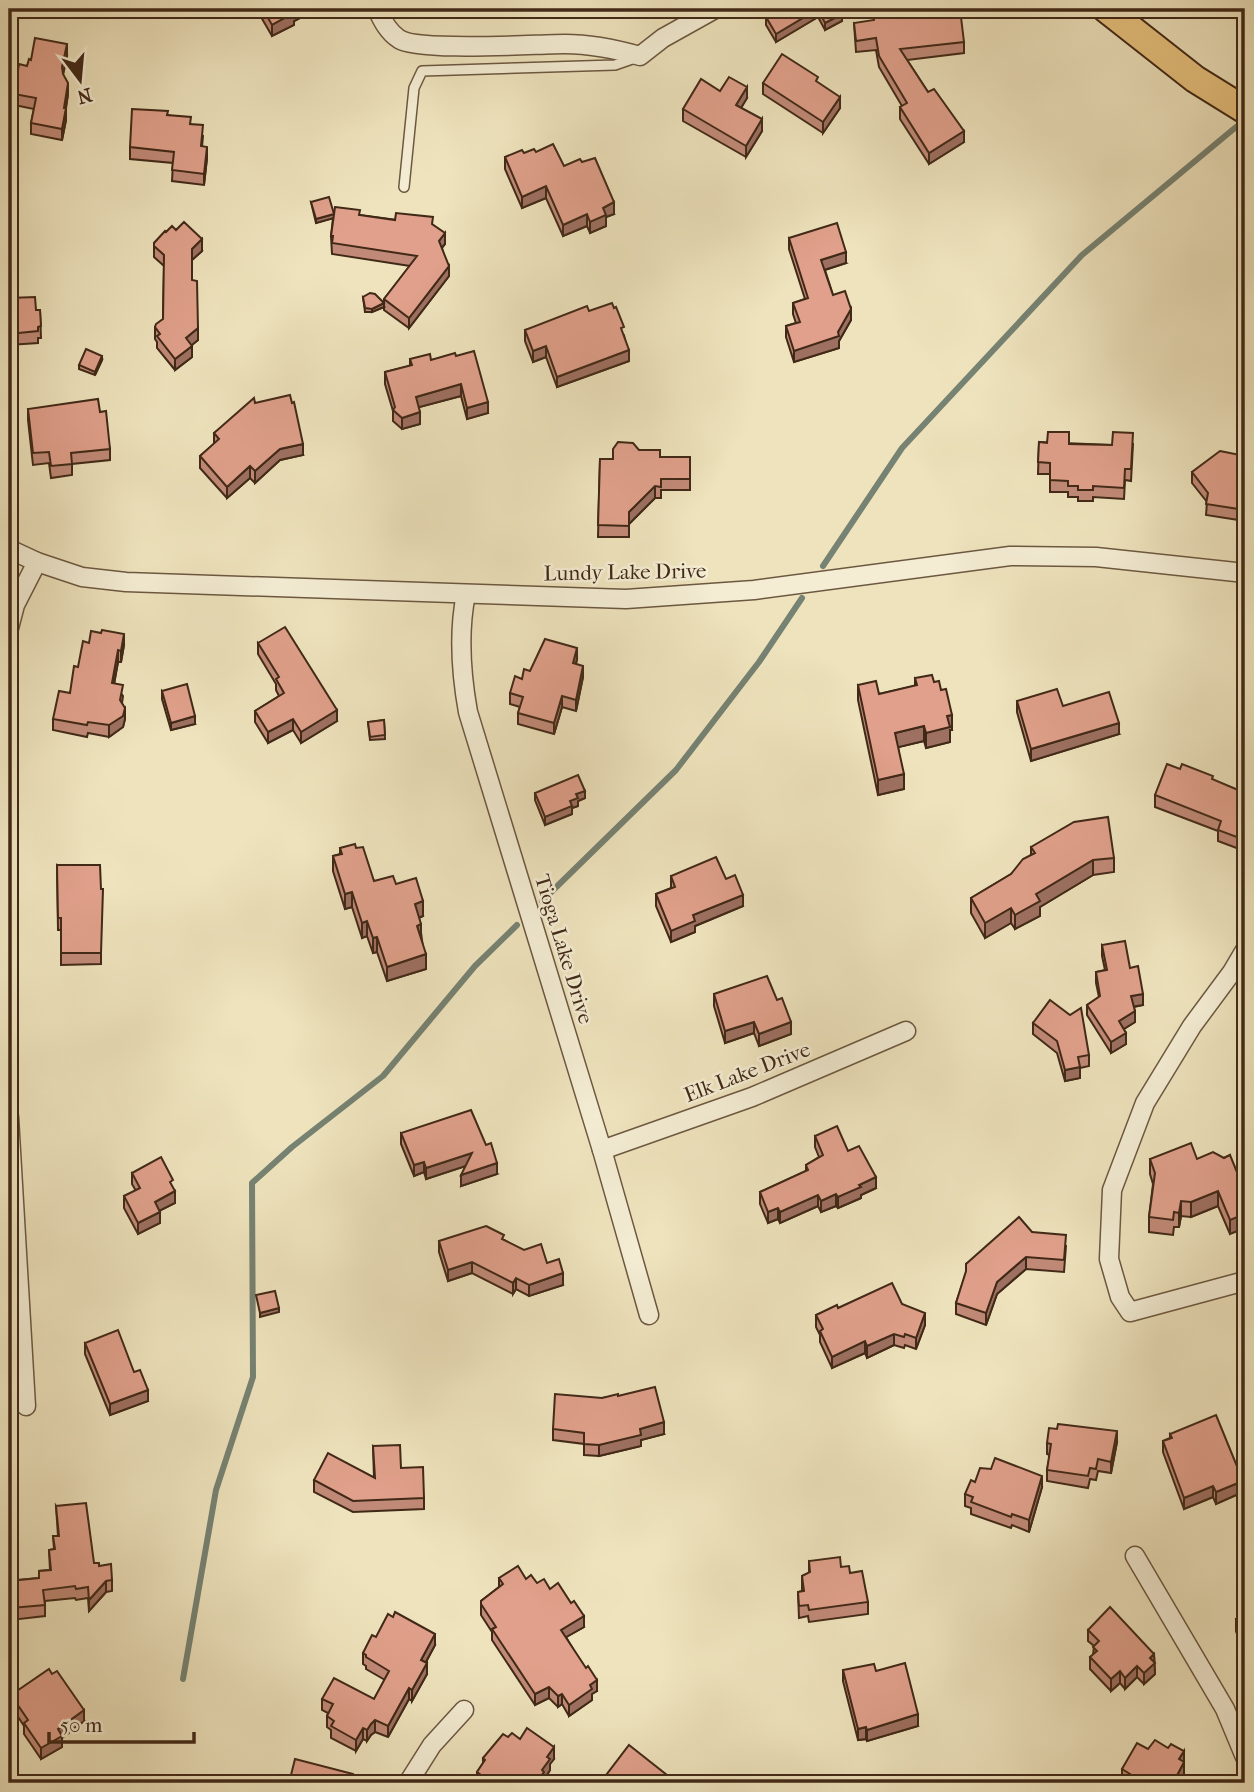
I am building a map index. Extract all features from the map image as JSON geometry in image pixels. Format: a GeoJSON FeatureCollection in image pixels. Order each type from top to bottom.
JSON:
{"type":"FeatureCollection","features":[{"type":"Feature","properties":{"kind":"main road"},"geometry":{"type":"LineString","coordinates":[[1106,9],[1195,79],[1245,110]]}},
{"type":"Feature","properties":{"kind":"street"},"geometry":{"type":"LineString","coordinates":[[377,9],[384,24],[400,41],[433,46],[567,44],[606,47],[640,56],[663,38],[715,9]]}},
{"type":"Feature","properties":{"kind":"street","name":"Lundy Lake Drive"},"geometry":{"type":"LineString","coordinates":[[9,548],[37,562],[82,577],[126,582],[626,599],[754,590],[1010,556],[1096,557],[1245,573]]}},
{"type":"Feature","properties":{"kind":"street"},"geometry":{"type":"LineString","coordinates":[[9,628],[15,605],[37,562]]}},
{"type":"Feature","properties":{"kind":"street","name":"Tioga Lake Drive"},"geometry":{"type":"LineString","coordinates":[[466,594],[461,615],[462,676],[468,712],[602,1150],[649,1315]]}},
{"type":"Feature","properties":{"kind":"street"},"geometry":{"type":"LineString","coordinates":[[1245,950],[1192,1026],[1145,1103],[1112,1190],[1109,1259],[1120,1297],[1130,1312],[1245,1281]]}},
{"type":"Feature","properties":{"kind":"street","name":"Elk Lake Drive"},"geometry":{"type":"LineString","coordinates":[[602,1150],[751,1097],[906,1031]]}},
{"type":"Feature","properties":{"kind":"street"},"geometry":{"type":"LineString","coordinates":[[9,1117],[26,1406]]}},
{"type":"Feature","properties":{"kind":"street"},"geometry":{"type":"LineString","coordinates":[[1135,1556],[1225,1709],[1245,1758]]}},
{"type":"Feature","properties":{"kind":"street"},"geometry":{"type":"LineString","coordinates":[[408,1783],[432,1745],[464,1710]]}},
{"type":"Feature","properties":{"kind":"lane"},"geometry":{"type":"LineString","coordinates":[[404,187],[414,88],[422,71],[615,65],[640,56]]}},
{"type":"Feature","properties":{"kind":"building"},"geometry":{"type":"Polygon","coordinates":[[[263,9],[295,9],[292,10],[294,13],[272,25],[263,9]]]}},
{"type":"Feature","properties":{"kind":"building"},"geometry":{"type":"Polygon","coordinates":[[[780,9],[818,9],[776,34],[766,17],[780,9]]]}},
{"type":"Feature","properties":{"kind":"building"},"geometry":{"type":"Polygon","coordinates":[[[818,9],[839,9],[842,14],[825,23],[818,9]]]}},
{"type":"Feature","properties":{"kind":"building"},"geometry":{"type":"Polygon","coordinates":[[[960,9],[964,42],[900,49],[928,92],[934,89],[964,131],[929,153],[900,107],[907,103],[879,56],[876,38],[856,41],[854,23],[874,18],[960,9]]]}},
{"type":"Feature","properties":{"kind":"building"},"geometry":{"type":"Polygon","coordinates":[[[35,38],[67,44],[62,67],[68,83],[62,129],[31,123],[36,98],[14,94],[19,64],[27,66],[29,59],[31,60],[35,38]]]}},
{"type":"Feature","properties":{"kind":"building"},"geometry":{"type":"Polygon","coordinates":[[[782,54],[818,77],[816,81],[840,97],[823,122],[763,83],[782,54]]]}},
{"type":"Feature","properties":{"kind":"building"},"geometry":{"type":"Polygon","coordinates":[[[729,77],[747,87],[736,105],[762,119],[746,146],[683,109],[701,79],[720,91],[729,77]]]}},
{"type":"Feature","properties":{"kind":"building"},"geometry":{"type":"Polygon","coordinates":[[[132,109],[168,111],[167,115],[191,117],[190,124],[203,125],[201,146],[207,147],[204,174],[172,170],[174,152],[130,147],[132,109]]]}},
{"type":"Feature","properties":{"kind":"building"},"geometry":{"type":"Polygon","coordinates":[[[553,144],[564,166],[580,159],[582,162],[595,158],[614,202],[603,208],[606,215],[590,222],[587,214],[563,225],[546,186],[522,197],[505,157],[522,150],[524,153],[534,149],[536,152],[553,144]]]}},
{"type":"Feature","properties":{"kind":"building"},"geometry":{"type":"Polygon","coordinates":[[[329,197],[334,214],[316,219],[311,202],[329,197]]]}},
{"type":"Feature","properties":{"kind":"building"},"geometry":{"type":"Polygon","coordinates":[[[335,207],[360,210],[359,215],[395,220],[396,213],[433,217],[432,224],[445,233],[439,241],[449,266],[409,318],[384,299],[417,256],[332,243],[335,207]]]}},
{"type":"Feature","properties":{"kind":"building"},"geometry":{"type":"Polygon","coordinates":[[[184,222],[202,239],[192,249],[192,280],[197,281],[198,328],[186,338],[192,346],[175,359],[157,336],[160,334],[155,327],[163,319],[164,255],[154,243],[172,226],[176,230],[184,222]]]}},
{"type":"Feature","properties":{"kind":"building"},"geometry":{"type":"Polygon","coordinates":[[[837,223],[846,252],[821,260],[833,295],[845,291],[851,309],[838,332],[839,336],[794,351],[786,326],[800,322],[793,303],[808,298],[789,238],[837,223]]]}},
{"type":"Feature","properties":{"kind":"building"},"geometry":{"type":"Polygon","coordinates":[[[370,293],[384,303],[372,309],[365,308],[363,297],[370,293]]]}},
{"type":"Feature","properties":{"kind":"building"},"geometry":{"type":"Polygon","coordinates":[[[35,297],[36,310],[40,310],[41,326],[38,331],[9,334],[9,298],[35,297]]]}},
{"type":"Feature","properties":{"kind":"building"},"geometry":{"type":"Polygon","coordinates":[[[612,303],[624,327],[621,328],[629,350],[557,377],[546,346],[533,351],[525,330],[587,306],[589,311],[612,303]]]}},
{"type":"Feature","properties":{"kind":"building"},"geometry":{"type":"Polygon","coordinates":[[[86,349],[102,356],[95,372],[79,365],[86,349]]]}},
{"type":"Feature","properties":{"kind":"building"},"geometry":{"type":"Polygon","coordinates":[[[474,351],[488,402],[467,408],[461,384],[416,397],[420,412],[402,418],[393,410],[395,407],[385,372],[412,365],[410,359],[430,354],[431,360],[474,351]]]}},
{"type":"Feature","properties":{"kind":"building"},"geometry":{"type":"Polygon","coordinates":[[[290,395],[303,444],[280,449],[255,471],[250,466],[227,487],[200,456],[219,439],[214,433],[254,398],[255,403],[290,395]]]}},
{"type":"Feature","properties":{"kind":"building"},"geometry":{"type":"Polygon","coordinates":[[[98,399],[100,412],[106,411],[110,449],[71,453],[72,464],[51,466],[49,452],[33,453],[28,409],[98,399]]]}},
{"type":"Feature","properties":{"kind":"building"},"geometry":{"type":"Polygon","coordinates":[[[1048,432],[1069,432],[1069,444],[1112,445],[1113,432],[1133,433],[1131,469],[1125,469],[1124,488],[1093,486],[1093,490],[1078,490],[1078,486],[1068,486],[1068,481],[1050,480],[1050,463],[1038,462],[1039,442],[1047,443],[1048,432]]]}},
{"type":"Feature","properties":{"kind":"building"},"geometry":{"type":"Polygon","coordinates":[[[618,442],[633,443],[639,450],[660,450],[660,457],[690,457],[690,479],[661,479],[661,487],[655,486],[629,512],[629,526],[598,525],[600,459],[613,459],[613,449],[618,442]]]}},
{"type":"Feature","properties":{"kind":"building"},"geometry":{"type":"Polygon","coordinates":[[[1220,451],[1245,456],[1245,510],[1206,504],[1208,493],[1192,472],[1220,451]]]}},
{"type":"Feature","properties":{"kind":"building"},"geometry":{"type":"Polygon","coordinates":[[[285,627],[337,710],[301,732],[293,719],[268,732],[255,711],[284,693],[276,679],[279,677],[258,643],[285,627]]]}},
{"type":"Feature","properties":{"kind":"building"},"geometry":{"type":"Polygon","coordinates":[[[102,630],[124,634],[112,683],[123,685],[120,700],[125,708],[123,716],[109,725],[88,722],[87,725],[53,719],[59,691],[70,693],[74,666],[78,667],[83,641],[89,643],[91,631],[101,633],[102,630]]]}},
{"type":"Feature","properties":{"kind":"building"},"geometry":{"type":"Polygon","coordinates":[[[545,639],[577,648],[573,663],[583,666],[576,700],[562,696],[554,723],[518,713],[523,697],[510,693],[515,676],[522,679],[524,669],[530,671],[545,639]]]}},
{"type":"Feature","properties":{"kind":"building"},"geometry":{"type":"Polygon","coordinates":[[[932,675],[934,682],[939,681],[941,690],[946,689],[952,715],[947,716],[950,727],[926,733],[924,726],[895,733],[904,774],[878,780],[858,685],[876,681],[879,694],[917,685],[915,678],[932,675]]]}},
{"type":"Feature","properties":{"kind":"building"},"geometry":{"type":"Polygon","coordinates":[[[187,684],[195,716],[171,723],[162,691],[187,684]]]}},
{"type":"Feature","properties":{"kind":"building"},"geometry":{"type":"Polygon","coordinates":[[[1057,689],[1063,706],[1109,692],[1119,723],[1031,749],[1017,701],[1057,689]]]}},
{"type":"Feature","properties":{"kind":"building"},"geometry":{"type":"Polygon","coordinates":[[[384,720],[385,735],[370,737],[368,722],[384,720]]]}},
{"type":"Feature","properties":{"kind":"building"},"geometry":{"type":"Polygon","coordinates":[[[1167,764],[1180,769],[1182,764],[1245,793],[1245,830],[1242,839],[1218,830],[1221,821],[1155,795],[1167,764]]]}},
{"type":"Feature","properties":{"kind":"building"},"geometry":{"type":"Polygon","coordinates":[[[578,775],[585,791],[576,794],[578,798],[570,801],[572,806],[545,817],[535,793],[578,775]]]}},
{"type":"Feature","properties":{"kind":"building"},"geometry":{"type":"Polygon","coordinates":[[[1108,817],[1114,858],[1093,860],[1036,894],[1040,901],[1015,915],[1011,908],[985,923],[971,898],[1011,874],[1023,859],[1035,853],[1031,847],[1074,822],[1108,817]]]}},
{"type":"Feature","properties":{"kind":"building"},"geometry":{"type":"Polygon","coordinates":[[[355,844],[356,848],[363,847],[374,881],[393,876],[396,884],[416,878],[423,901],[415,904],[421,924],[417,926],[426,954],[387,967],[377,937],[373,938],[367,921],[362,923],[352,892],[345,894],[333,856],[342,854],[340,848],[355,844]]]}},
{"type":"Feature","properties":{"kind":"building"},"geometry":{"type":"Polygon","coordinates":[[[716,857],[726,879],[735,875],[743,895],[693,915],[695,921],[671,931],[656,894],[675,887],[671,876],[716,857]]]}},
{"type":"Feature","properties":{"kind":"building"},"geometry":{"type":"Polygon","coordinates":[[[57,865],[100,865],[103,889],[101,953],[61,953],[57,865]]]}},
{"type":"Feature","properties":{"kind":"building"},"geometry":{"type":"Polygon","coordinates":[[[1125,941],[1130,968],[1138,966],[1143,994],[1131,996],[1135,1011],[1119,1021],[1126,1033],[1111,1042],[1087,1005],[1100,996],[1096,972],[1107,970],[1102,945],[1125,941]]]}},
{"type":"Feature","properties":{"kind":"building"},"geometry":{"type":"Polygon","coordinates":[[[767,976],[777,1000],[782,998],[791,1022],[759,1034],[754,1022],[725,1031],[714,994],[767,976]]]}},
{"type":"Feature","properties":{"kind":"building"},"geometry":{"type":"Polygon","coordinates":[[[1050,1000],[1070,1015],[1081,1008],[1089,1055],[1078,1057],[1080,1067],[1065,1070],[1057,1041],[1033,1023],[1050,1000]]]}},
{"type":"Feature","properties":{"kind":"building"},"geometry":{"type":"Polygon","coordinates":[[[471,1110],[486,1145],[491,1143],[497,1163],[461,1175],[472,1153],[426,1168],[424,1162],[414,1165],[401,1133],[471,1110]]]}},
{"type":"Feature","properties":{"kind":"building"},"geometry":{"type":"Polygon","coordinates":[[[837,1126],[848,1151],[859,1146],[876,1177],[838,1197],[836,1194],[821,1201],[818,1195],[780,1212],[778,1208],[768,1212],[760,1192],[808,1170],[806,1165],[823,1155],[815,1136],[837,1126]]]}},
{"type":"Feature","properties":{"kind":"building"},"geometry":{"type":"Polygon","coordinates":[[[1191,1143],[1197,1159],[1213,1152],[1224,1158],[1230,1155],[1241,1182],[1245,1180],[1245,1214],[1230,1220],[1218,1191],[1191,1202],[1181,1201],[1179,1213],[1174,1212],[1173,1220],[1149,1217],[1155,1173],[1150,1159],[1191,1143]]]}},
{"type":"Feature","properties":{"kind":"building"},"geometry":{"type":"Polygon","coordinates":[[[161,1157],[173,1180],[170,1182],[175,1191],[155,1202],[160,1212],[138,1223],[124,1196],[140,1188],[132,1173],[161,1157]]]}},
{"type":"Feature","properties":{"kind":"building"},"geometry":{"type":"Polygon","coordinates":[[[1019,1217],[1032,1232],[1066,1235],[1064,1260],[1026,1257],[997,1282],[986,1313],[956,1303],[966,1264],[1019,1217]]]}},
{"type":"Feature","properties":{"kind":"building"},"geometry":{"type":"Polygon","coordinates":[[[486,1226],[504,1235],[502,1239],[524,1250],[541,1244],[547,1263],[559,1259],[563,1273],[529,1285],[516,1278],[513,1283],[472,1262],[448,1270],[439,1241],[486,1226]]]}},
{"type":"Feature","properties":{"kind":"building"},"geometry":{"type":"Polygon","coordinates":[[[892,1283],[902,1304],[925,1313],[916,1338],[894,1334],[867,1346],[865,1341],[832,1357],[816,1315],[892,1283]]]}},
{"type":"Feature","properties":{"kind":"building"},"geometry":{"type":"Polygon","coordinates":[[[275,1291],[279,1308],[260,1313],[256,1295],[275,1291]]]}},
{"type":"Feature","properties":{"kind":"building"},"geometry":{"type":"Polygon","coordinates":[[[118,1330],[134,1372],[140,1370],[148,1390],[110,1404],[85,1343],[118,1330]]]}},
{"type":"Feature","properties":{"kind":"building"},"geometry":{"type":"Polygon","coordinates":[[[655,1387],[664,1422],[640,1429],[641,1435],[599,1445],[584,1444],[584,1433],[553,1429],[555,1394],[602,1398],[655,1387]]]}},
{"type":"Feature","properties":{"kind":"building"},"geometry":{"type":"Polygon","coordinates":[[[1216,1415],[1243,1481],[1216,1492],[1213,1486],[1184,1498],[1163,1441],[1172,1438],[1170,1434],[1216,1415]]]}},
{"type":"Feature","properties":{"kind":"building"},"geometry":{"type":"Polygon","coordinates":[[[1058,1424],[1117,1431],[1111,1462],[1098,1459],[1096,1469],[1090,1468],[1088,1476],[1047,1470],[1051,1444],[1047,1443],[1049,1428],[1057,1429],[1058,1424]]]}},
{"type":"Feature","properties":{"kind":"building"},"geometry":{"type":"Polygon","coordinates":[[[400,1445],[401,1468],[423,1467],[424,1498],[353,1501],[314,1480],[328,1453],[375,1478],[373,1446],[400,1445]]]}},
{"type":"Feature","properties":{"kind":"building"},"geometry":{"type":"Polygon","coordinates":[[[995,1458],[1042,1476],[1029,1520],[1012,1514],[1011,1517],[971,1502],[973,1497],[965,1494],[971,1480],[975,1482],[980,1468],[991,1469],[995,1458]]]}},
{"type":"Feature","properties":{"kind":"building"},"geometry":{"type":"Polygon","coordinates":[[[86,1503],[94,1563],[99,1563],[99,1566],[111,1564],[112,1580],[106,1581],[89,1600],[88,1587],[76,1589],[75,1586],[43,1590],[45,1605],[11,1608],[9,1581],[39,1578],[39,1571],[51,1570],[49,1550],[55,1549],[53,1536],[59,1536],[56,1506],[86,1503]]]}},
{"type":"Feature","properties":{"kind":"building"},"geometry":{"type":"Polygon","coordinates":[[[840,1557],[841,1567],[849,1566],[850,1573],[862,1571],[868,1602],[809,1610],[808,1605],[799,1606],[798,1592],[804,1591],[802,1576],[810,1572],[809,1561],[840,1557]]]}},
{"type":"Feature","properties":{"kind":"building"},"geometry":{"type":"Polygon","coordinates":[[[518,1566],[526,1579],[531,1575],[537,1583],[544,1579],[550,1589],[558,1583],[571,1603],[574,1601],[584,1616],[561,1630],[597,1680],[590,1685],[592,1689],[569,1705],[562,1694],[558,1696],[549,1687],[535,1694],[492,1629],[496,1627],[481,1604],[481,1601],[503,1584],[499,1578],[518,1566]]]}},
{"type":"Feature","properties":{"kind":"building"},"geometry":{"type":"Polygon","coordinates":[[[1110,1607],[1154,1654],[1150,1658],[1155,1663],[1144,1673],[1137,1666],[1125,1678],[1120,1671],[1111,1679],[1090,1657],[1097,1651],[1093,1647],[1099,1641],[1088,1630],[1110,1607]]]}},
{"type":"Feature","properties":{"kind":"building"},"geometry":{"type":"Polygon","coordinates":[[[395,1612],[435,1634],[421,1660],[427,1663],[412,1690],[409,1688],[388,1726],[375,1720],[367,1730],[363,1728],[356,1740],[331,1726],[334,1721],[327,1716],[333,1704],[322,1699],[334,1678],[374,1699],[389,1671],[363,1653],[372,1635],[376,1637],[388,1614],[393,1617],[395,1612]]]}},
{"type":"Feature","properties":{"kind":"building"},"geometry":{"type":"Polygon","coordinates":[[[1245,1616],[1245,1644],[1244,1644],[1236,1619],[1245,1616]]]}},
{"type":"Feature","properties":{"kind":"building"},"geometry":{"type":"Polygon","coordinates":[[[905,1663],[918,1714],[867,1730],[866,1727],[858,1729],[843,1670],[874,1664],[876,1671],[905,1663]]]}},
{"type":"Feature","properties":{"kind":"building"},"geometry":{"type":"Polygon","coordinates":[[[49,1669],[52,1674],[57,1671],[84,1710],[58,1729],[62,1736],[41,1748],[24,1723],[28,1720],[11,1695],[49,1669]]]}},
{"type":"Feature","properties":{"kind":"building"},"geometry":{"type":"Polygon","coordinates":[[[527,1728],[554,1747],[547,1757],[550,1759],[542,1770],[544,1772],[536,1783],[492,1783],[477,1772],[485,1760],[483,1758],[503,1734],[508,1737],[512,1733],[520,1739],[527,1728]]]}},
{"type":"Feature","properties":{"kind":"building"},"geometry":{"type":"Polygon","coordinates":[[[1155,1740],[1168,1748],[1171,1744],[1184,1751],[1179,1759],[1184,1762],[1173,1783],[1131,1783],[1126,1780],[1130,1774],[1122,1769],[1137,1743],[1148,1749],[1155,1740]]]}},
{"type":"Feature","properties":{"kind":"building"},"geometry":{"type":"Polygon","coordinates":[[[629,1745],[672,1779],[669,1783],[600,1783],[629,1745]]]}},
{"type":"Feature","properties":{"kind":"building"},"geometry":{"type":"Polygon","coordinates":[[[295,1759],[353,1774],[351,1783],[289,1783],[295,1759]]]}},
{"type":"Feature","properties":{"kind":"waterway"},"geometry":{"type":"LineString","coordinates":[[823,566],[902,448],[1082,255],[1236,127]]}},
{"type":"Feature","properties":{"kind":"waterway"},"geometry":{"type":"LineString","coordinates":[[542,901],[676,770],[759,662],[802,598]]}},
{"type":"Feature","properties":{"kind":"waterway"},"geometry":{"type":"LineString","coordinates":[[183,1679],[216,1490],[253,1377],[252,1183],[292,1147],[383,1076],[475,966],[517,925]]}}]}
